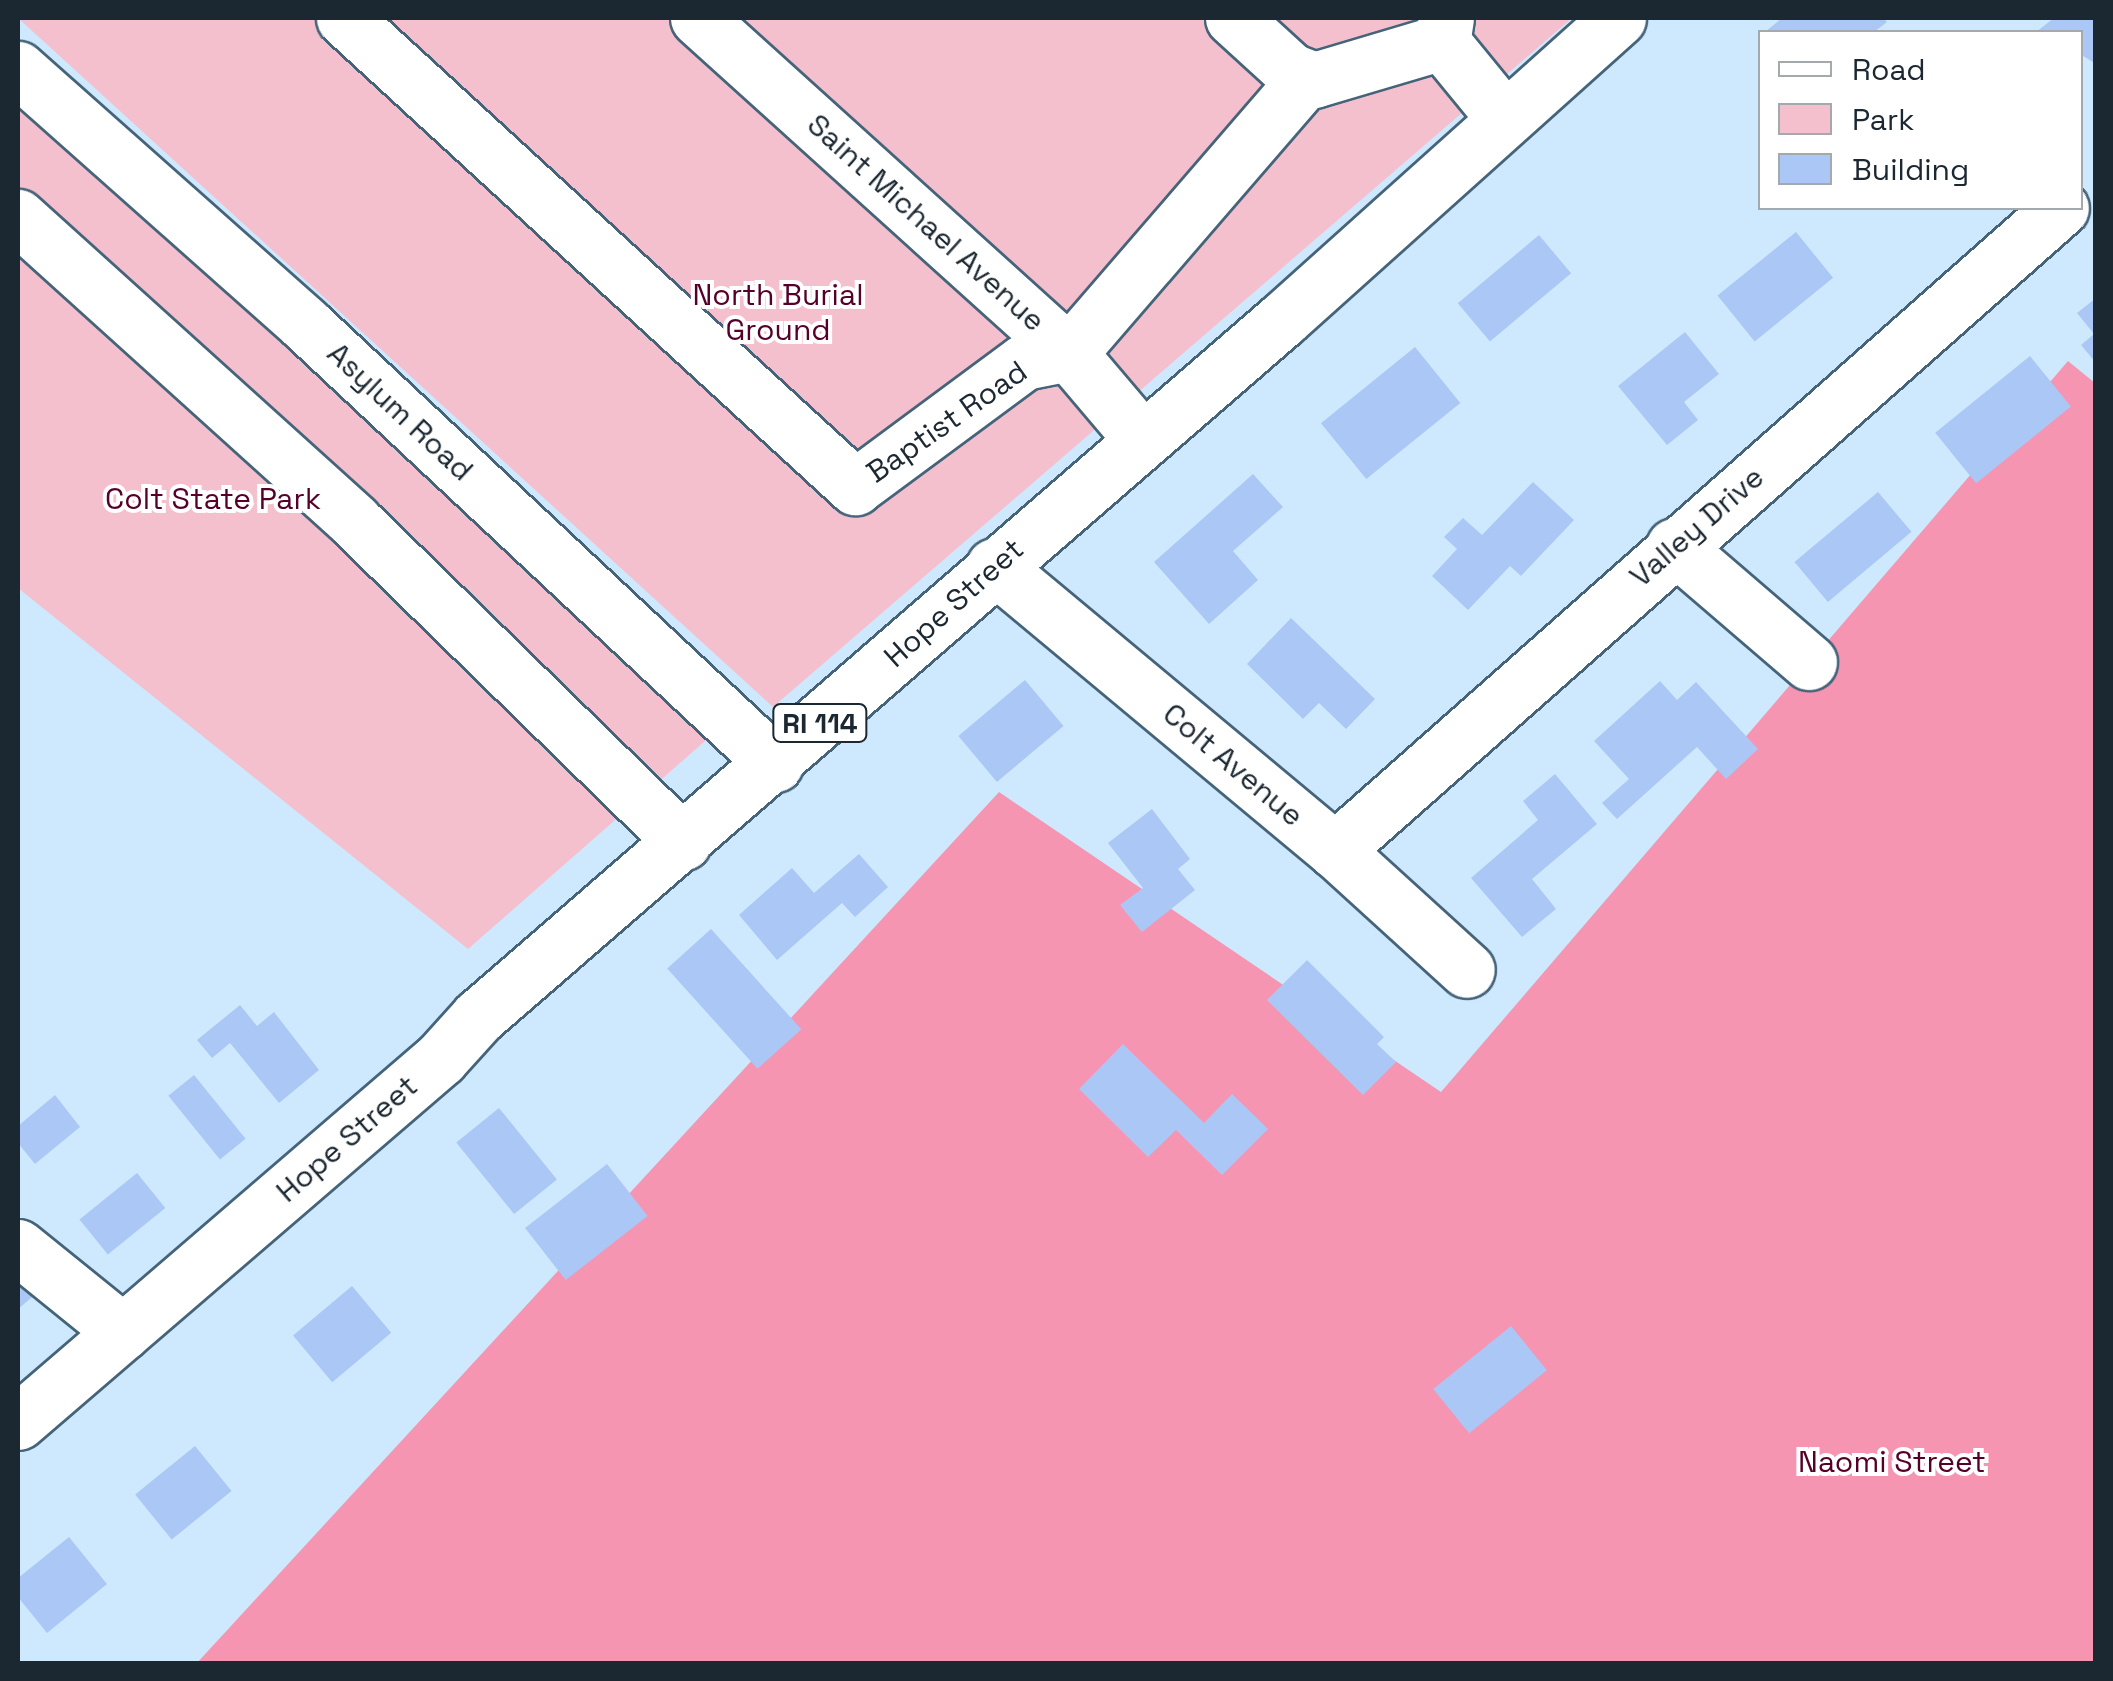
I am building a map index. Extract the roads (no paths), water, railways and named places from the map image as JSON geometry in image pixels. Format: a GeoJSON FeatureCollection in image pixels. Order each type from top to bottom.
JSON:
{"type":"FeatureCollection","features":[{"type":"Feature","properties":{"kind":"street","name":"Baptist Road"},"geometry":{"type":"LineString","coordinates":[[344,18],[855,487],[1024,362],[1069,353]]}},
{"type":"Feature","properties":{"kind":"street","name":"Saint Michael Avenue"},"geometry":{"type":"LineString","coordinates":[[698,18],[1069,353],[1142,439]]}},
{"type":"Feature","properties":{"kind":"street"},"geometry":{"type":"LineString","coordinates":[[1233,18],[1291,71],[1310,79]]}},
{"type":"Feature","properties":{"kind":"street","name":"Hope Street"},"geometry":{"type":"LineString","coordinates":[[18,1422],[774,764],[1618,18]]}},
{"type":"Feature","properties":{"kind":"street"},"geometry":{"type":"LineString","coordinates":[[1069,353],[1310,79],[1444,30],[1505,119]]}},
{"type":"Feature","properties":{"kind":"street","name":"Asylum Road"},"geometry":{"type":"LineString","coordinates":[[18,68],[306,324],[774,764]]}},
{"type":"Feature","properties":{"kind":"street","name":"Valley Drive"},"geometry":{"type":"LineString","coordinates":[[1335,850],[1674,546],[2059,210]]}},
{"type":"Feature","properties":{"kind":"street"},"geometry":{"type":"LineString","coordinates":[[18,217],[354,521],[683,842]]}},
{"type":"Feature","properties":{"kind":"street"},"geometry":{"type":"LineString","coordinates":[[1674,546],[1809,662]]}},
{"type":"Feature","properties":{"kind":"street","name":"Colt Avenue"},"geometry":{"type":"LineString","coordinates":[[994,566],[1335,850],[1467,970]]}},
{"type":"Feature","properties":{"kind":"street"},"geometry":{"type":"LineString","coordinates":[[18,1246],[123,1332]]}},
{"type":"Feature","properties":{"kind":"park label","name":"North Burial Ground"},"geometry":{"type":"Point","coordinates":[778,312]}},
{"type":"Feature","properties":{"kind":"park label","name":"Colt State Park"},"geometry":{"type":"Point","coordinates":[213,499]}},
{"type":"Feature","properties":{"kind":"park label","name":"Naomi Street"},"geometry":{"type":"Point","coordinates":[1892,1462]}}]}
